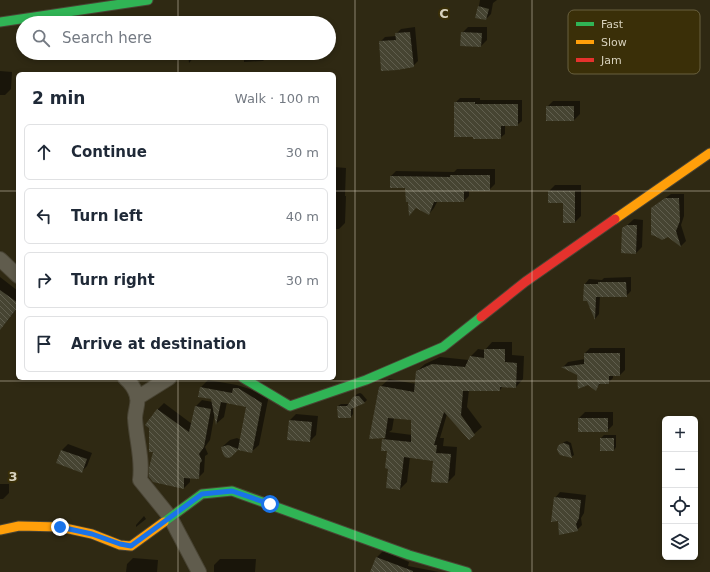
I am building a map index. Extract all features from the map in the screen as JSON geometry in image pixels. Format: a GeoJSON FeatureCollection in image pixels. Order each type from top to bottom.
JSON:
{"type":"FeatureCollection","features":[{"type":"Feature","properties":{"kind":"street"},"geometry":{"type":"LineString","coordinates":[[40,16],[148,0]]}},
{"type":"Feature","properties":{"kind":"street"},"geometry":{"type":"LineString","coordinates":[[0,22],[16,20]]}},
{"type":"Feature","properties":{"kind":"street"},"geometry":{"type":"LineString","coordinates":[[246,380],[290,406],[366,380],[443,347],[525,282],[710,153]]}},
{"type":"Feature","properties":{"kind":"street"},"geometry":{"type":"LineString","coordinates":[[0,259],[16,274]]}},
{"type":"Feature","properties":{"kind":"street"},"geometry":{"type":"LineString","coordinates":[[127,380],[134,388],[137,398],[135,417],[142,469],[140,480],[170,517],[199,572]]}},
{"type":"Feature","properties":{"kind":"street"},"geometry":{"type":"LineString","coordinates":[[137,398],[166,380]]}},
{"type":"Feature","properties":{"kind":"street"},"geometry":{"type":"LineString","coordinates":[[0,530],[19,526],[60,527],[92,534],[120,544],[131,546],[202,494],[232,491],[409,555],[466,572]]}},
{"type":"Feature","properties":{"kind":"building"},"geometry":{"type":"Polygon","coordinates":[[[478,6],[489,9],[486,20],[475,18],[478,6]]]}},
{"type":"Feature","properties":{"kind":"building"},"geometry":{"type":"Polygon","coordinates":[[[410,32],[414,67],[381,71],[379,41],[396,40],[395,33],[410,32]]]}},
{"type":"Feature","properties":{"kind":"building"},"geometry":{"type":"Polygon","coordinates":[[[461,32],[482,33],[481,47],[460,46],[461,32]]]}},
{"type":"Feature","properties":{"kind":"building"},"geometry":{"type":"Polygon","coordinates":[[[454,102],[475,102],[475,104],[518,104],[518,126],[501,126],[501,139],[454,137],[454,102]]]}},
{"type":"Feature","properties":{"kind":"building"},"geometry":{"type":"Polygon","coordinates":[[[546,106],[574,106],[574,121],[546,121],[546,106]]]}},
{"type":"Feature","properties":{"kind":"building"},"geometry":{"type":"Polygon","coordinates":[[[450,175],[490,175],[490,191],[464,191],[464,202],[434,202],[429,215],[416,208],[409,216],[405,188],[390,188],[390,176],[450,177],[450,175]]]}},
{"type":"Feature","properties":{"kind":"building"},"geometry":{"type":"Polygon","coordinates":[[[548,191],[575,191],[575,223],[563,223],[563,203],[548,203],[548,191]]]}},
{"type":"Feature","properties":{"kind":"building"},"geometry":{"type":"Polygon","coordinates":[[[665,198],[679,198],[680,221],[676,231],[681,247],[668,237],[662,240],[651,235],[651,208],[665,198]]]}},
{"type":"Feature","properties":{"kind":"building"},"geometry":{"type":"Polygon","coordinates":[[[627,225],[637,225],[636,254],[621,253],[622,228],[627,225]]]}},
{"type":"Feature","properties":{"kind":"building"},"geometry":{"type":"Polygon","coordinates":[[[598,282],[626,282],[627,297],[596,297],[595,320],[587,301],[583,301],[584,284],[598,284],[598,282]]]}},
{"type":"Feature","properties":{"kind":"building"},"geometry":{"type":"Polygon","coordinates":[[[0,290],[16,302],[16,310],[0,330],[0,290]]]}},
{"type":"Feature","properties":{"kind":"building"},"geometry":{"type":"Polygon","coordinates":[[[484,349],[505,349],[505,362],[517,363],[516,388],[500,387],[500,391],[463,391],[461,415],[475,435],[469,440],[444,412],[434,445],[437,445],[436,453],[451,454],[448,483],[431,482],[433,461],[404,457],[400,490],[386,488],[388,469],[385,468],[387,451],[381,451],[382,439],[411,442],[411,420],[388,418],[385,438],[369,439],[379,387],[381,386],[414,392],[416,371],[432,364],[465,367],[470,356],[484,358],[484,349]]]}},
{"type":"Feature","properties":{"kind":"building"},"geometry":{"type":"Polygon","coordinates":[[[584,353],[620,353],[620,376],[609,376],[609,384],[599,384],[596,391],[588,385],[578,389],[577,375],[561,367],[584,364],[584,353]]]}},
{"type":"Feature","properties":{"kind":"building"},"geometry":{"type":"Polygon","coordinates":[[[200,387],[232,393],[233,388],[238,388],[262,403],[252,453],[238,450],[228,458],[223,454],[221,447],[228,445],[238,449],[246,407],[221,402],[216,425],[211,399],[198,397],[200,387]]]}},
{"type":"Feature","properties":{"kind":"building"},"geometry":{"type":"Polygon","coordinates":[[[359,396],[365,403],[351,409],[351,418],[338,418],[337,406],[347,406],[353,397],[359,396]]]}},
{"type":"Feature","properties":{"kind":"building"},"geometry":{"type":"Polygon","coordinates":[[[195,406],[211,409],[204,447],[199,454],[202,461],[200,463],[199,479],[184,478],[184,489],[153,482],[149,477],[149,468],[153,452],[149,452],[149,428],[145,425],[157,409],[189,432],[195,406]]]}},
{"type":"Feature","properties":{"kind":"building"},"geometry":{"type":"Polygon","coordinates":[[[578,418],[608,418],[608,432],[578,432],[578,418]]]}},
{"type":"Feature","properties":{"kind":"building"},"geometry":{"type":"Polygon","coordinates":[[[289,420],[312,422],[310,442],[287,440],[289,420]]]}},
{"type":"Feature","properties":{"kind":"building"},"geometry":{"type":"Polygon","coordinates":[[[600,438],[614,438],[614,451],[600,451],[600,438]]]}},
{"type":"Feature","properties":{"kind":"building"},"geometry":{"type":"Polygon","coordinates":[[[564,443],[569,445],[572,458],[560,455],[558,452],[558,446],[564,443]]]}},
{"type":"Feature","properties":{"kind":"building"},"geometry":{"type":"Polygon","coordinates":[[[61,450],[87,459],[82,473],[56,463],[61,450]]]}},
{"type":"Feature","properties":{"kind":"building"},"geometry":{"type":"Polygon","coordinates":[[[554,497],[581,500],[579,518],[576,524],[578,531],[559,535],[558,521],[551,522],[554,497]]]}},
{"type":"Feature","properties":{"kind":"building"},"geometry":{"type":"Polygon","coordinates":[[[376,557],[413,571],[413,572],[370,572],[376,557]]]}},
{"type":"Feature","properties":{"kind":"traffic: fast"},"geometry":{"type":"LineString","coordinates":[[40,16],[148,0]]}},
{"type":"Feature","properties":{"kind":"traffic: fast"},"geometry":{"type":"LineString","coordinates":[[0,22],[16,20]]}},
{"type":"Feature","properties":{"kind":"traffic: fast"},"geometry":{"type":"LineString","coordinates":[[246,380],[290,406],[366,380],[443,347],[481,317]]}},
{"type":"Feature","properties":{"kind":"traffic: fast"},"geometry":{"type":"LineString","coordinates":[[164,522],[202,494],[232,491],[409,555],[467,572]]}},
{"type":"Feature","properties":{"kind":"traffic: slow"},"geometry":{"type":"LineString","coordinates":[[615,219],[710,153]]}},
{"type":"Feature","properties":{"kind":"traffic: slow"},"geometry":{"type":"LineString","coordinates":[[0,530],[19,526],[60,527],[92,534],[120,545],[131,546],[164,522]]}},
{"type":"Feature","properties":{"kind":"traffic: jam"},"geometry":{"type":"LineString","coordinates":[[481,317],[525,282],[615,219]]}},
{"type":"Feature","properties":{"kind":"route"},"geometry":{"type":"LineString","coordinates":[[60,527],[92,534],[120,544],[131,546],[202,494],[232,491],[270,504]]}}]}
